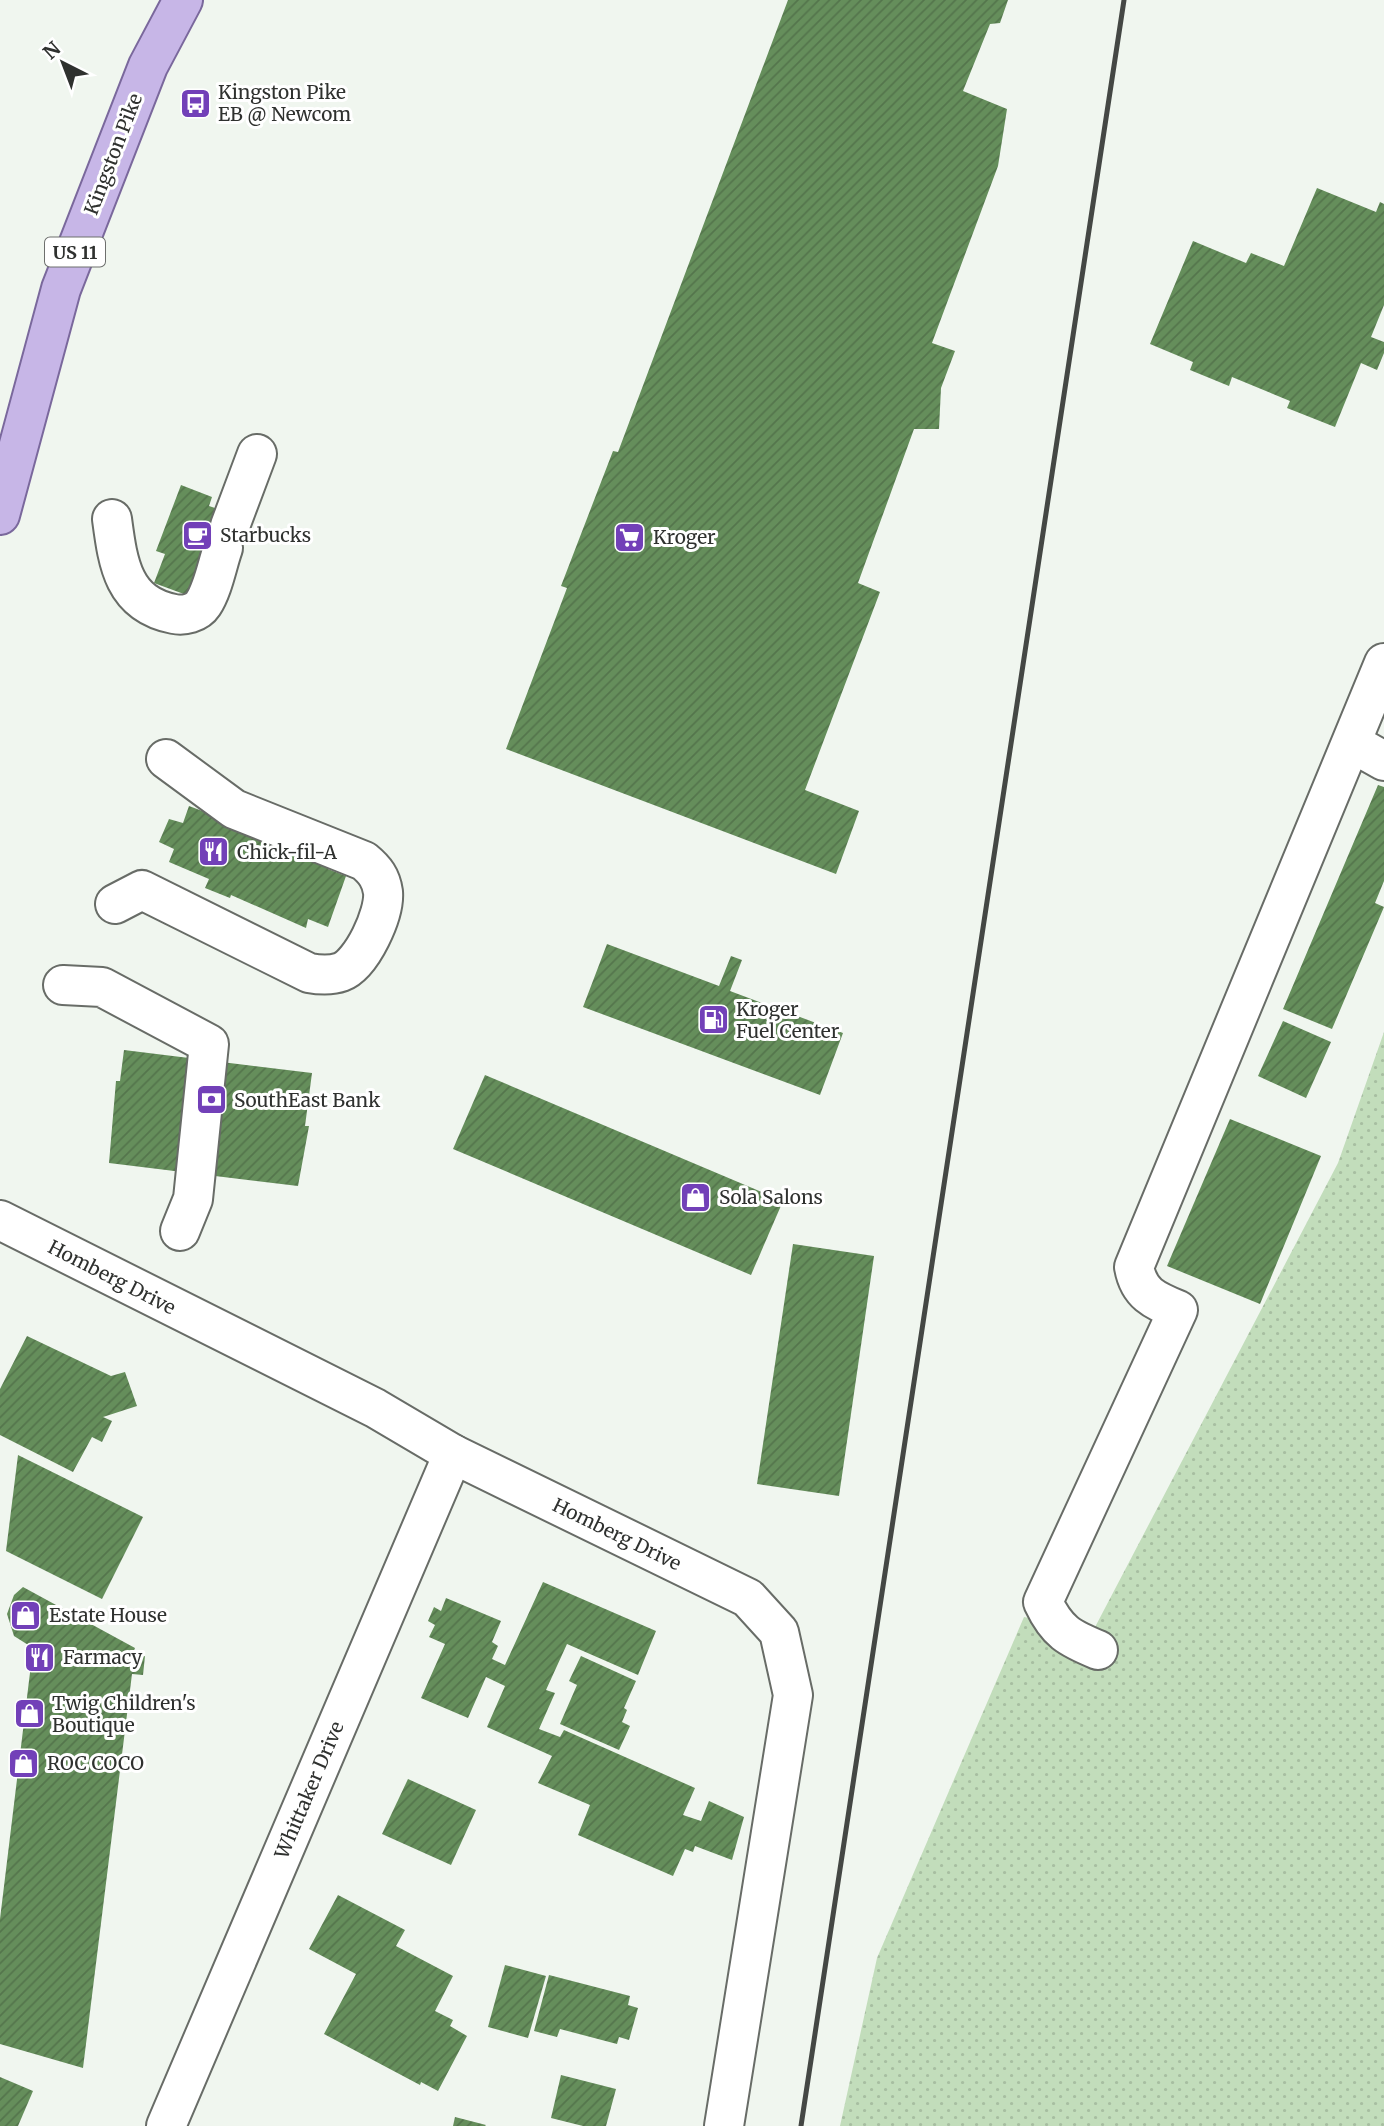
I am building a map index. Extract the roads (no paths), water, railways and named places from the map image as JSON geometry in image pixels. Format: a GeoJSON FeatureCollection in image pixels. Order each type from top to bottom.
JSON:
{"type":"FeatureCollection","features":[{"type":"Feature","properties":{"kind":"main road","name":"Kingston Pike"},"geometry":{"type":"LineString","coordinates":[[0,515],[61,289],[148,66],[183,0]]}},
{"type":"Feature","properties":{"kind":"street"},"geometry":{"type":"LineString","coordinates":[[112,519],[116,548],[129,588],[138,599],[158,610],[178,615],[192,613],[202,605],[257,454]]}},
{"type":"Feature","properties":{"kind":"street"},"geometry":{"type":"LineString","coordinates":[[1098,1650],[1070,1639],[1053,1623],[1043,1602],[1178,1310],[1148,1298],[1136,1279],[1135,1267],[1368,752],[1384,663]]}},
{"type":"Feature","properties":{"kind":"street"},"geometry":{"type":"LineString","coordinates":[[115,904],[142,890],[309,973],[327,976],[344,971],[355,960],[381,913],[383,893],[377,872],[364,860],[234,809],[166,759]]}},
{"type":"Feature","properties":{"kind":"street"},"geometry":{"type":"LineString","coordinates":[[63,985],[102,987],[209,1044],[193,1199],[180,1231]]}},
{"type":"Feature","properties":{"kind":"street","name":"Homberg Drive"},"geometry":{"type":"LineString","coordinates":[[0,1220],[375,1408],[453,1454],[748,1598],[779,1632],[793,1695],[724,2126]]}},
{"type":"Feature","properties":{"kind":"street","name":"Whittaker Drive"},"geometry":{"type":"LineString","coordinates":[[166,2126],[453,1454]]}},
{"type":"Feature","properties":{"kind":"railway"},"geometry":{"type":"LineString","coordinates":[[801,2126],[1124,0]]}},
{"type":"Feature","properties":{"kind":"place","name":"Kingston Pike EB @ Newcom"},"geometry":{"type":"Point","coordinates":[195,103]}},
{"type":"Feature","properties":{"kind":"place","name":"Starbucks"},"geometry":{"type":"Point","coordinates":[197,535]}},
{"type":"Feature","properties":{"kind":"place","name":"Kroger"},"geometry":{"type":"Point","coordinates":[630,537]}},
{"type":"Feature","properties":{"kind":"place","name":"Chick-fil-A"},"geometry":{"type":"Point","coordinates":[214,852]}},
{"type":"Feature","properties":{"kind":"place","name":"Kroger Fuel Center"},"geometry":{"type":"Point","coordinates":[713,1020]}},
{"type":"Feature","properties":{"kind":"place","name":"SouthEast Bank"},"geometry":{"type":"Point","coordinates":[211,1100]}},
{"type":"Feature","properties":{"kind":"place","name":"Sola Salons"},"geometry":{"type":"Point","coordinates":[696,1197]}},
{"type":"Feature","properties":{"kind":"place","name":"Estate House"},"geometry":{"type":"Point","coordinates":[26,1615]}},
{"type":"Feature","properties":{"kind":"place","name":"Farmacy"},"geometry":{"type":"Point","coordinates":[40,1657]}},
{"type":"Feature","properties":{"kind":"place","name":"Twig Children's Boutique"},"geometry":{"type":"Point","coordinates":[29,1714]}},
{"type":"Feature","properties":{"kind":"place","name":"ROC COCO"},"geometry":{"type":"Point","coordinates":[24,1763]}}]}
